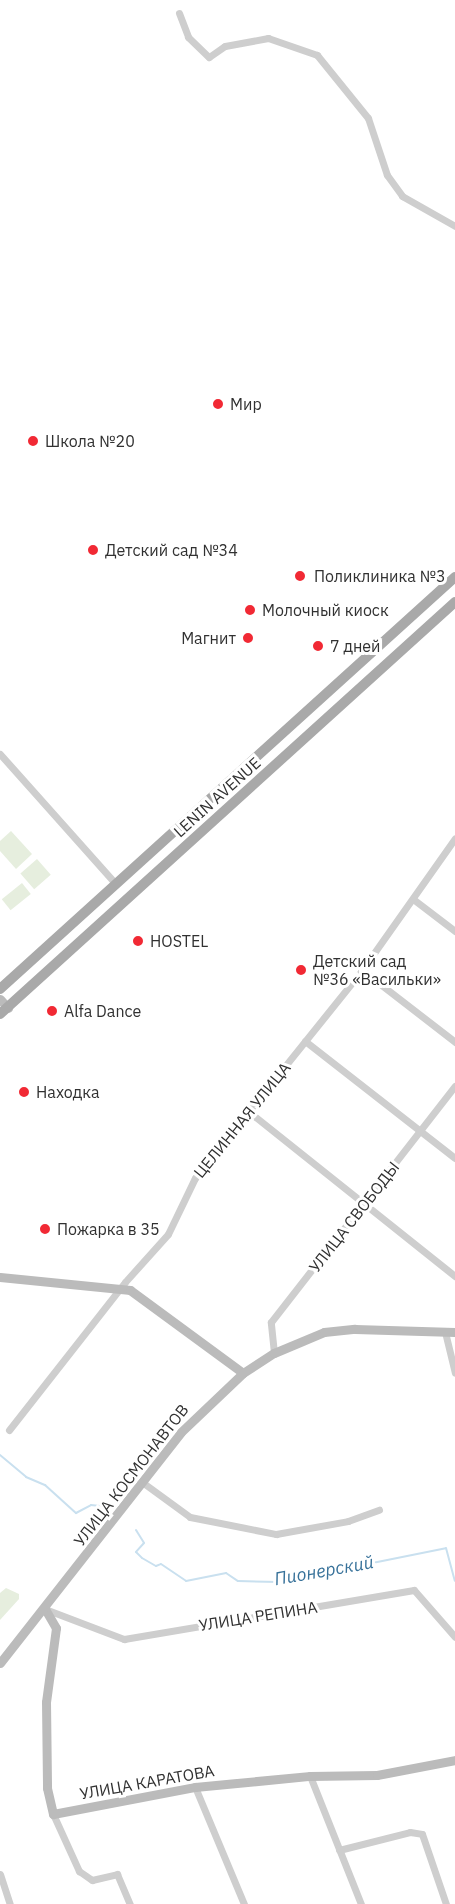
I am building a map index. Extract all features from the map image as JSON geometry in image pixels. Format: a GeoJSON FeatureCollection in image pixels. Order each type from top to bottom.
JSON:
{"type":"FeatureCollection","features":[{"type":"Feature","properties":{"kind":"main road","name":"LENIN AVENUE"},"geometry":{"type":"LineString","coordinates":[[0,989],[455,577]]}},
{"type":"Feature","properties":{"kind":"main road","name":"LENIN AVENUE"},"geometry":{"type":"LineString","coordinates":[[3,1007],[455,602]]}},
{"type":"Feature","properties":{"kind":"main road"},"geometry":{"type":"LineString","coordinates":[[252,761],[265,774]]}},
{"type":"Feature","properties":{"kind":"street"},"geometry":{"type":"LineString","coordinates":[[178,13],[188,37],[209,57],[225,46],[268,38],[317,55],[368,118],[387,175],[402,196],[455,226]]}},
{"type":"Feature","properties":{"kind":"street"},"geometry":{"type":"LineString","coordinates":[[0,754],[116,884]]}},
{"type":"Feature","properties":{"kind":"street","name":"ЦЕЛИННАЯ УЛИЦА"},"geometry":{"type":"LineString","coordinates":[[9,1430],[120,1288],[168,1234],[195,1178],[362,970],[455,838]]}},
{"type":"Feature","properties":{"kind":"street"},"geometry":{"type":"LineString","coordinates":[[412,899],[455,932]]}},
{"type":"Feature","properties":{"kind":"street"},"geometry":{"type":"LineString","coordinates":[[362,970],[455,1042]]}},
{"type":"Feature","properties":{"kind":"street"},"geometry":{"type":"LineString","coordinates":[[305,1041],[455,1158]]}},
{"type":"Feature","properties":{"kind":"street","name":"УЛИЦА СВОБОДЫ"},"geometry":{"type":"LineString","coordinates":[[274,1353],[271,1322],[455,1086]]}},
{"type":"Feature","properties":{"kind":"street"},"geometry":{"type":"LineString","coordinates":[[248,1111],[455,1276]]}},
{"type":"Feature","properties":{"kind":"street"},"geometry":{"type":"LineString","coordinates":[[0,1277],[120,1288],[140,1294],[243,1373]]}},
{"type":"Feature","properties":{"kind":"street","name":"УЛИЦА КОСМОНАВТОВ"},"geometry":{"type":"LineString","coordinates":[[0,1663],[201,1409],[243,1373],[274,1353],[324,1332],[355,1329],[455,1332]]}},
{"type":"Feature","properties":{"kind":"street"},"geometry":{"type":"LineString","coordinates":[[445,1332],[455,1373]]}},
{"type":"Feature","properties":{"kind":"street"},"geometry":{"type":"LineString","coordinates":[[142,1482],[190,1517],[276,1534],[348,1521],[379,1510]]}},
{"type":"Feature","properties":{"kind":"street","name":"УЛИЦА РЕПИНА"},"geometry":{"type":"LineString","coordinates":[[45,1609],[124,1639],[414,1590],[455,1637]]}},
{"type":"Feature","properties":{"kind":"street"},"geometry":{"type":"LineString","coordinates":[[45,1609],[56,1628],[46,1702],[47,1788],[53,1814],[79,1870],[92,1880],[117,1874],[130,1904]]}},
{"type":"Feature","properties":{"kind":"street","name":"УЛИЦА КАРАТОВА"},"geometry":{"type":"LineString","coordinates":[[53,1814],[195,1786],[310,1776],[377,1775],[455,1760]]}},
{"type":"Feature","properties":{"kind":"street"},"geometry":{"type":"LineString","coordinates":[[310,1776],[361,1904]]}},
{"type":"Feature","properties":{"kind":"street"},"geometry":{"type":"LineString","coordinates":[[195,1786],[243,1904]]}},
{"type":"Feature","properties":{"kind":"street"},"geometry":{"type":"LineString","coordinates":[[339,1850],[410,1832],[422,1834],[446,1904]]}},
{"type":"Feature","properties":{"kind":"street"},"geometry":{"type":"LineString","coordinates":[[0,1874],[10,1904]]}},
{"type":"Feature","properties":{"kind":"green space"},"geometry":{"type":"Polygon","coordinates":[[[11,831],[32,854],[16,869],[0,851],[0,841],[11,831]]]}},
{"type":"Feature","properties":{"kind":"green space"},"geometry":{"type":"Polygon","coordinates":[[[37,859],[51,875],[34,889],[20,873],[37,859]]]}},
{"type":"Feature","properties":{"kind":"green space"},"geometry":{"type":"Polygon","coordinates":[[[22,883],[31,894],[11,910],[2,899],[22,883]]]}},
{"type":"Feature","properties":{"kind":"green space"},"geometry":{"type":"Polygon","coordinates":[[[6,1588],[19,1594],[19,1599],[0,1620],[0,1593],[6,1588]]]}},
{"type":"Feature","properties":{"kind":"waterway","name":"Пионерский"},"geometry":{"type":"LineString","coordinates":[[0,1455],[26,1477],[45,1485],[76,1513],[91,1505],[109,1507]]}},
{"type":"Feature","properties":{"kind":"waterway","name":"Пионерский"},"geometry":{"type":"LineString","coordinates":[[136,1530],[144,1543],[136,1552],[142,1558],[156,1566],[161,1564],[186,1581],[226,1573],[238,1581],[278,1582],[446,1548],[455,1581]]}},
{"type":"Feature","properties":{"kind":"place","name":"Мир"},"geometry":{"type":"Point","coordinates":[218,404]}},
{"type":"Feature","properties":{"kind":"place","name":"Школа №20"},"geometry":{"type":"Point","coordinates":[33,441]}},
{"type":"Feature","properties":{"kind":"place","name":"Детский сад №34"},"geometry":{"type":"Point","coordinates":[93,550]}},
{"type":"Feature","properties":{"kind":"place","name":"Поликлиника №3"},"geometry":{"type":"Point","coordinates":[300,576]}},
{"type":"Feature","properties":{"kind":"place","name":"Молочный киоск"},"geometry":{"type":"Point","coordinates":[250,610]}},
{"type":"Feature","properties":{"kind":"place","name":"Магнит"},"geometry":{"type":"Point","coordinates":[248,638]}},
{"type":"Feature","properties":{"kind":"place","name":"7 дней"},"geometry":{"type":"Point","coordinates":[318,646]}},
{"type":"Feature","properties":{"kind":"place","name":"HOSTEL"},"geometry":{"type":"Point","coordinates":[138,941]}},
{"type":"Feature","properties":{"kind":"place","name":"Детский сад №36 «Васильки»"},"geometry":{"type":"Point","coordinates":[301,970]}},
{"type":"Feature","properties":{"kind":"place","name":"Alfa Dance"},"geometry":{"type":"Point","coordinates":[52,1011]}},
{"type":"Feature","properties":{"kind":"place","name":"Находка"},"geometry":{"type":"Point","coordinates":[24,1092]}},
{"type":"Feature","properties":{"kind":"place","name":"Пожарка в 35"},"geometry":{"type":"Point","coordinates":[45,1229]}}]}
